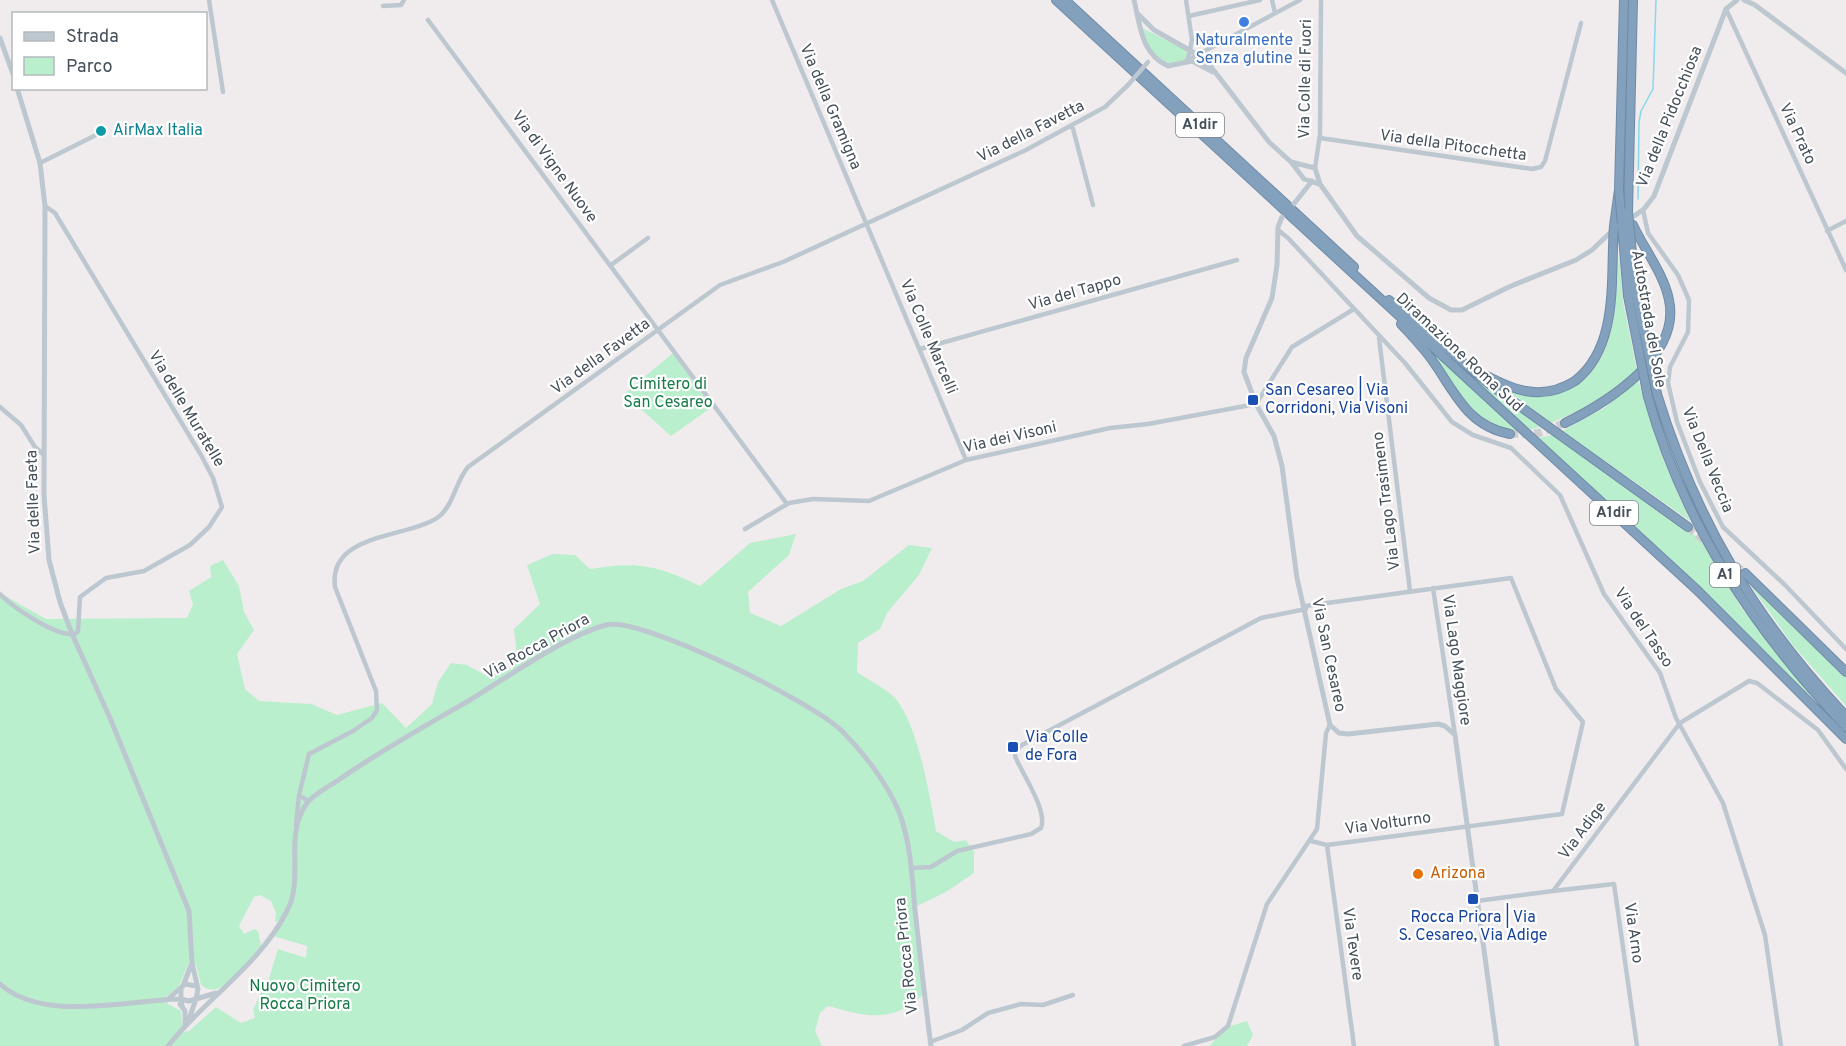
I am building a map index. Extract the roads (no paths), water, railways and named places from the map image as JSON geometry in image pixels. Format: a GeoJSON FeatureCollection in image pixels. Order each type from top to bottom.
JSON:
{"type":"FeatureCollection","features":[{"type":"Feature","properties":{"kind":"highway","name":"Diramazione Roma Sud"},"geometry":{"type":"LineString","coordinates":[[1056,0],[1697,590],[1846,739]]}},
{"type":"Feature","properties":{"kind":"highway","name":"Diramazione Roma Sud"},"geometry":{"type":"LineString","coordinates":[[1065,0],[1386,297],[1451,354]]}},
{"type":"Feature","properties":{"kind":"highway","name":"Autostrada del Sole"},"geometry":{"type":"LineString","coordinates":[[1624,0],[1628,212],[1636,295],[1657,394],[1682,467],[1727,562],[1775,633],[1846,716]]}},
{"type":"Feature","properties":{"kind":"highway","name":"Autostrada del Sole"},"geometry":{"type":"LineString","coordinates":[[1633,0],[1619,190],[1628,296],[1648,397],[1680,488],[1726,578],[1776,648],[1846,727]]}},
{"type":"Feature","properties":{"kind":"highway"},"geometry":{"type":"LineString","coordinates":[[1451,354],[1500,383],[1522,392],[1551,392],[1575,381],[1593,363],[1604,338],[1619,190]]}},
{"type":"Feature","properties":{"kind":"highway"},"geometry":{"type":"LineString","coordinates":[[1565,423],[1593,408],[1629,382],[1646,366],[1664,340],[1670,323],[1670,302],[1628,212]]}},
{"type":"Feature","properties":{"kind":"highway"},"geometry":{"type":"LineString","coordinates":[[1384,302],[1430,357],[1467,413],[1487,427],[1510,434]]}},
{"type":"Feature","properties":{"kind":"highway","name":"A1dir"},"geometry":{"type":"LineString","coordinates":[[1451,354],[1547,427],[1688,527]]}},
{"type":"Feature","properties":{"kind":"highway"},"geometry":{"type":"LineString","coordinates":[[1745,573],[1846,672]]}},
{"type":"Feature","properties":{"kind":"street"},"geometry":{"type":"LineString","coordinates":[[209,0],[223,92]]}},
{"type":"Feature","properties":{"kind":"street"},"geometry":{"type":"LineString","coordinates":[[383,6],[401,5],[404,0]]}},
{"type":"Feature","properties":{"kind":"street","name":"Via della Gramigna"},"geometry":{"type":"LineString","coordinates":[[772,0],[867,224]]}},
{"type":"Feature","properties":{"kind":"street"},"geometry":{"type":"LineString","coordinates":[[1134,0],[1146,48],[1153,57],[1168,66],[1187,60],[1300,0]]}},
{"type":"Feature","properties":{"kind":"street"},"geometry":{"type":"LineString","coordinates":[[1186,0],[1192,40],[1187,60]]}},
{"type":"Feature","properties":{"kind":"street"},"geometry":{"type":"LineString","coordinates":[[1189,16],[1260,0]]}},
{"type":"Feature","properties":{"kind":"street"},"geometry":{"type":"LineString","coordinates":[[1272,0],[1275,13]]}},
{"type":"Feature","properties":{"kind":"street","name":"Via Colle di Fuori"},"geometry":{"type":"LineString","coordinates":[[1315,168],[1320,138],[1321,0]]}},
{"type":"Feature","properties":{"kind":"street"},"geometry":{"type":"LineString","coordinates":[[1726,9],[1737,0]]}},
{"type":"Feature","properties":{"kind":"street"},"geometry":{"type":"LineString","coordinates":[[1744,0],[1755,5],[1846,73]]}},
{"type":"Feature","properties":{"kind":"street","name":"Via della Pidocchiosa"},"geometry":{"type":"LineString","coordinates":[[1317,176],[1350,229],[1370,249],[1429,297],[1452,311],[1462,309],[1510,286],[1579,258],[1643,210],[1654,196],[1664,174],[1726,9]]}},
{"type":"Feature","properties":{"kind":"street","name":"Via Prato"},"geometry":{"type":"LineString","coordinates":[[1726,9],[1846,270]]}},
{"type":"Feature","properties":{"kind":"street"},"geometry":{"type":"LineString","coordinates":[[1137,13],[1154,30]]}},
{"type":"Feature","properties":{"kind":"street","name":"Via di Vigne Nuove"},"geometry":{"type":"LineString","coordinates":[[428,20],[787,504]]}},
{"type":"Feature","properties":{"kind":"street","name":"Via della Pitocchetta"},"geometry":{"type":"LineString","coordinates":[[1320,138],[1532,169],[1541,168],[1545,163],[1581,23]]}},
{"type":"Feature","properties":{"kind":"street"},"geometry":{"type":"LineString","coordinates":[[1140,27],[1154,30],[1197,55],[1214,72],[1266,140],[1291,162],[1303,178],[1312,182]]}},
{"type":"Feature","properties":{"kind":"street"},"geometry":{"type":"LineString","coordinates":[[0,38],[12,71]]}},
{"type":"Feature","properties":{"kind":"street"},"geometry":{"type":"LineString","coordinates":[[1208,65],[1209,48]]}},
{"type":"Feature","properties":{"kind":"street","name":"Via della Favetta"},"geometry":{"type":"LineString","coordinates":[[299,795],[309,754],[352,731],[372,718],[377,710],[376,691],[335,587],[335,573],[339,564],[350,552],[369,540],[438,517],[448,506],[459,479],[468,467],[720,285],[783,262],[867,224],[1072,125],[1108,105],[1153,57]]}},
{"type":"Feature","properties":{"kind":"street"},"geometry":{"type":"LineString","coordinates":[[1187,60],[1208,65]]}},
{"type":"Feature","properties":{"kind":"street","name":"Via delle Faeta"},"geometry":{"type":"LineString","coordinates":[[18,90],[40,163],[45,206],[45,455],[46,532],[49,560],[72,635],[110,718],[189,911],[192,963],[197,987]]}},
{"type":"Feature","properties":{"kind":"street"},"geometry":{"type":"LineString","coordinates":[[1072,125],[1093,205]]}},
{"type":"Feature","properties":{"kind":"street"},"geometry":{"type":"LineString","coordinates":[[40,163],[100,133]]}},
{"type":"Feature","properties":{"kind":"street","name":"Via Colle di Fuori"},"geometry":{"type":"LineString","coordinates":[[1308,167],[1315,159]]}},
{"type":"Feature","properties":{"kind":"street"},"geometry":{"type":"LineString","coordinates":[[1291,162],[1315,168],[1317,176],[1293,205]]}},
{"type":"Feature","properties":{"kind":"street"},"geometry":{"type":"LineString","coordinates":[[1304,192],[1303,171],[1308,167]]}},
{"type":"Feature","properties":{"kind":"street","name":"Via della Pidocchiosa"},"geometry":{"type":"LineString","coordinates":[[1312,182],[1323,188]]}},
{"type":"Feature","properties":{"kind":"street","name":"Via delle Muratelle"},"geometry":{"type":"LineString","coordinates":[[45,206],[55,213],[201,455],[213,478],[222,507],[209,527],[190,545],[144,571],[106,578],[80,597],[78,631],[72,635]]}},
{"type":"Feature","properties":{"kind":"street","name":"Via Della Veccia"},"geometry":{"type":"LineString","coordinates":[[1643,210],[1649,234],[1679,277],[1689,300],[1688,332],[1670,367],[1668,383],[1677,422],[1700,482],[1723,527],[1785,585],[1846,649]]}},
{"type":"Feature","properties":{"kind":"street"},"geometry":{"type":"LineString","coordinates":[[1256,404],[1246,381],[1244,365],[1272,298],[1277,265],[1278,230],[1282,217]]}},
{"type":"Feature","properties":{"kind":"street"},"geometry":{"type":"LineString","coordinates":[[1827,231],[1846,222]]}},
{"type":"Feature","properties":{"kind":"street","name":"Via Colle Marcelli"},"geometry":{"type":"LineString","coordinates":[[867,224],[966,460]]}},
{"type":"Feature","properties":{"kind":"street","name":"Via del Tasso"},"geometry":{"type":"LineString","coordinates":[[1278,230],[1407,366],[1454,423],[1473,435],[1510,447],[1555,488],[1604,594],[1660,673],[1679,724],[1719,794],[1739,849],[1766,937],[1781,1046]]}},
{"type":"Feature","properties":{"kind":"street"},"geometry":{"type":"LineString","coordinates":[[611,266],[648,238]]}},
{"type":"Feature","properties":{"kind":"street","name":"Via del Tappo"},"geometry":{"type":"LineString","coordinates":[[920,350],[1237,260]]}},
{"type":"Feature","properties":{"kind":"street"},"geometry":{"type":"LineString","coordinates":[[1256,404],[1292,347],[1354,309]]}},
{"type":"Feature","properties":{"kind":"street","name":"Via Lago Trasimeno"},"geometry":{"type":"LineString","coordinates":[[1379,336],[1410,591]]}},
{"type":"Feature","properties":{"kind":"street","name":"Via dei Visoni"},"geometry":{"type":"LineString","coordinates":[[745,529],[787,504],[813,499],[869,501],[966,460],[1110,428],[1148,424],[1256,404]]}},
{"type":"Feature","properties":{"kind":"street","name":"Via San Cesareo"},"geometry":{"type":"LineString","coordinates":[[1256,404],[1274,436],[1282,466],[1297,578],[1306,607],[1330,725],[1335,731],[1348,734],[1432,723],[1445,726],[1455,735]]}},
{"type":"Feature","properties":{"kind":"street"},"geometry":{"type":"LineString","coordinates":[[0,407],[21,425],[35,447],[45,455]]}},
{"type":"Feature","properties":{"kind":"street","name":"Via Volturno"},"geometry":{"type":"LineString","coordinates":[[1311,841],[1327,845],[1562,814],[1583,722],[1556,689],[1511,578],[1433,588]]}},
{"type":"Feature","properties":{"kind":"street"},"geometry":{"type":"LineString","coordinates":[[911,868],[933,866],[957,851],[1031,834],[1041,828],[1042,822],[1036,801],[1015,758],[1015,752],[1022,745],[1252,622],[1306,607],[1433,588]]}},
{"type":"Feature","properties":{"kind":"street","name":"Via Lago Maggiore"},"geometry":{"type":"LineString","coordinates":[[1433,588],[1455,735]]}},
{"type":"Feature","properties":{"kind":"street"},"geometry":{"type":"LineString","coordinates":[[0,594],[32,618],[72,635]]}},
{"type":"Feature","properties":{"kind":"street","name":"Via Rocca Priora"},"geometry":{"type":"LineString","coordinates":[[185,1025],[242,972],[289,909],[294,881],[296,826],[308,801],[362,764],[550,652],[609,624],[623,626],[709,655],[818,714],[842,731],[881,779],[899,812],[911,868],[930,1044]]}},
{"type":"Feature","properties":{"kind":"street"},"geometry":{"type":"LineString","coordinates":[[1679,724],[1752,681],[1818,730],[1846,770]]}},
{"type":"Feature","properties":{"kind":"street","name":"Via Adige"},"geometry":{"type":"LineString","coordinates":[[1553,891],[1679,724]]}},
{"type":"Feature","properties":{"kind":"street"},"geometry":{"type":"LineString","coordinates":[[1184,1046],[1215,1037],[1228,1026],[1267,904],[1311,841],[1319,823],[1326,733],[1330,725]]}},
{"type":"Feature","properties":{"kind":"street"},"geometry":{"type":"LineString","coordinates":[[1455,735],[1497,1046]]}},
{"type":"Feature","properties":{"kind":"street"},"geometry":{"type":"LineString","coordinates":[[296,826],[299,795],[308,801]]}},
{"type":"Feature","properties":{"kind":"street","name":"Via Tevere"},"geometry":{"type":"LineString","coordinates":[[1327,845],[1354,1046]]}},
{"type":"Feature","properties":{"kind":"street","name":"Via Arno"},"geometry":{"type":"LineString","coordinates":[[1553,891],[1614,884],[1637,1046]]}},
{"type":"Feature","properties":{"kind":"street"},"geometry":{"type":"LineString","coordinates":[[1477,900],[1553,891]]}},
{"type":"Feature","properties":{"kind":"street"},"geometry":{"type":"LineString","coordinates":[[185,1025],[181,999],[182,987],[192,963]]}},
{"type":"Feature","properties":{"kind":"street"},"geometry":{"type":"LineString","coordinates":[[168,999],[190,983],[209,993],[224,989]]}},
{"type":"Feature","properties":{"kind":"street"},"geometry":{"type":"LineString","coordinates":[[0,984],[23,1000],[52,1007],[168,999],[189,1001],[224,989]]}},
{"type":"Feature","properties":{"kind":"street"},"geometry":{"type":"LineString","coordinates":[[168,1046],[185,1025],[196,999],[197,987]]}},
{"type":"Feature","properties":{"kind":"street"},"geometry":{"type":"LineString","coordinates":[[930,1044],[962,1030],[988,1013],[1023,1004],[1042,1005],[1073,995]]}},
{"type":"Feature","properties":{"kind":"street"},"geometry":{"type":"LineString","coordinates":[[168,999],[183,1006]]}},
{"type":"Feature","properties":{"kind":"waterway"},"geometry":{"type":"LineString","coordinates":[[1638,199],[1639,122],[1641,111],[1653,89],[1656,0]]}},
{"type":"Feature","properties":{"kind":"tunnel"},"geometry":{"type":"LineString","coordinates":[[1510,434],[1539,433],[1565,423]]}},
{"type":"Feature","properties":{"kind":"tunnel"},"geometry":{"type":"LineString","coordinates":[[1688,527],[1745,573]]}},
{"type":"Feature","properties":{"kind":"place","name":"Naturalmente Senza glutine"},"geometry":{"type":"Point","coordinates":[1244,22]}},
{"type":"Feature","properties":{"kind":"place","name":"AirMax Italia"},"geometry":{"type":"Point","coordinates":[101,131]}},
{"type":"Feature","properties":{"kind":"place","name":"San Cesareo | Via Corridoni, Via Visoni"},"geometry":{"type":"Point","coordinates":[1253,400]}},
{"type":"Feature","properties":{"kind":"place","name":"Via Colle de Fora"},"geometry":{"type":"Point","coordinates":[1013,747]}},
{"type":"Feature","properties":{"kind":"place","name":"Arizona"},"geometry":{"type":"Point","coordinates":[1418,874]}},
{"type":"Feature","properties":{"kind":"place","name":"Rocca Priora | Via S. Cesareo, Via Adige"},"geometry":{"type":"Point","coordinates":[1473,899]}},
{"type":"Feature","properties":{"kind":"park label","name":"Cimitero di San Cesareo"},"geometry":{"type":"Point","coordinates":[668,394]}},
{"type":"Feature","properties":{"kind":"park label","name":"Nuovo Cimitero Rocca Priora"},"geometry":{"type":"Point","coordinates":[305,996]}}]}
